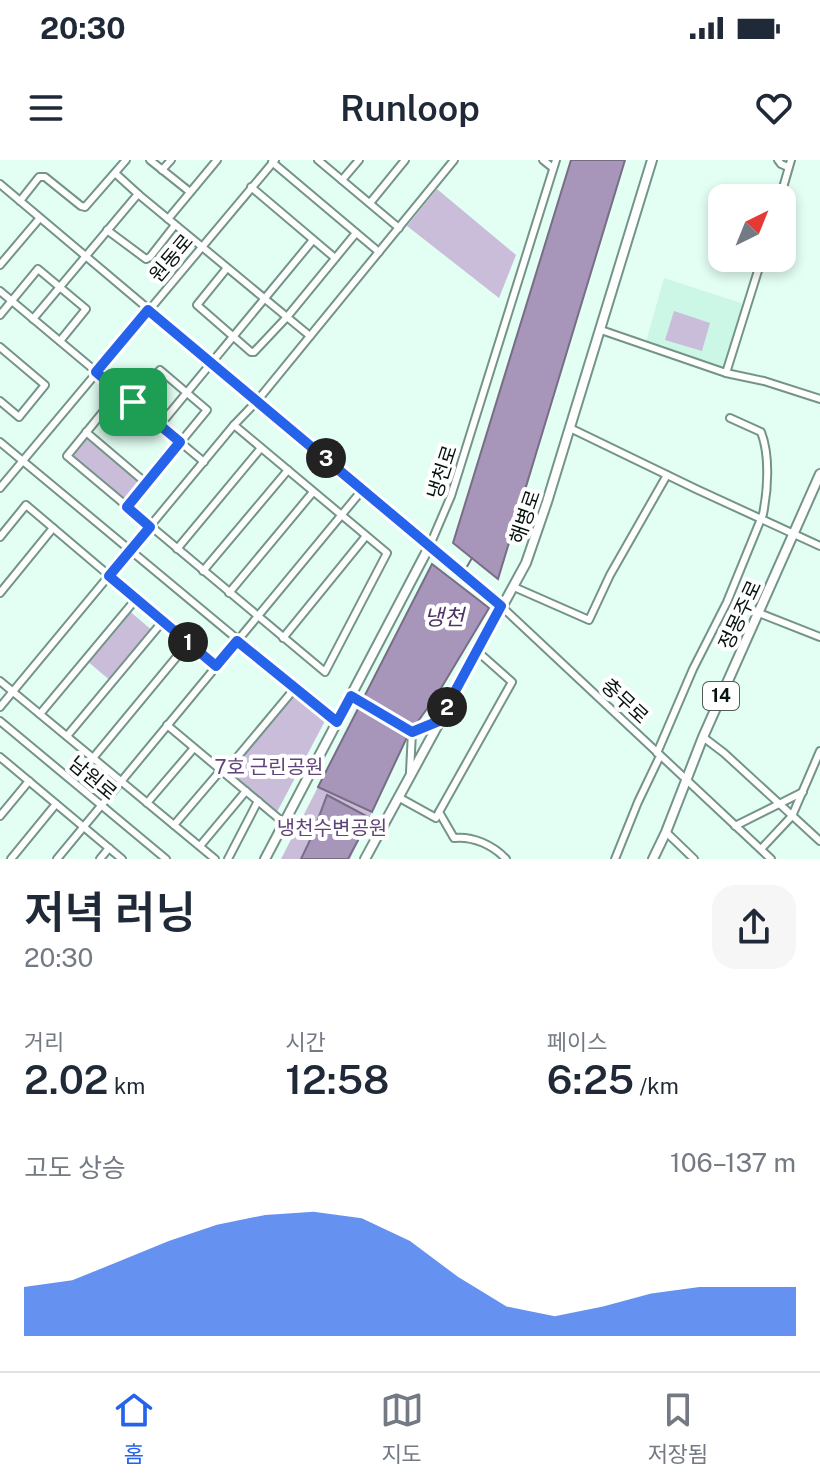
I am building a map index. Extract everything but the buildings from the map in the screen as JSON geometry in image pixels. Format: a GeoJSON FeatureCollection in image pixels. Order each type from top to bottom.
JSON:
{"type":"FeatureCollection","features":[{"type":"Feature","properties":{"kind":"main road","name":"해병로"},"geometry":{"type":"LineString","coordinates":[[365,859],[526,563],[652,160]]}},
{"type":"Feature","properties":{"kind":"main road","name":"정몽주로"},"geometry":{"type":"LineString","coordinates":[[653,859],[703,737],[820,474]]}},
{"type":"Feature","properties":{"kind":"main road","name":"냉천로"},"geometry":{"type":"LineString","coordinates":[[265,859],[434,548]]}},
{"type":"Feature","properties":{"kind":"street"},"geometry":{"type":"LineString","coordinates":[[20,201],[39,177],[45,177],[85,207],[126,160]]}},
{"type":"Feature","properties":{"kind":"street"},"geometry":{"type":"LineString","coordinates":[[150,160],[190,192]]}},
{"type":"Feature","properties":{"kind":"street"},"geometry":{"type":"LineString","coordinates":[[162,170],[171,160]]}},
{"type":"Feature","properties":{"kind":"street"},"geometry":{"type":"LineString","coordinates":[[168,219],[217,160]]}},
{"type":"Feature","properties":{"kind":"street"},"geometry":{"type":"LineString","coordinates":[[318,160],[399,228]]}},
{"type":"Feature","properties":{"kind":"street"},"geometry":{"type":"LineString","coordinates":[[342,180],[359,160]]}},
{"type":"Feature","properties":{"kind":"street"},"geometry":{"type":"LineString","coordinates":[[370,203],[405,160]]}},
{"type":"Feature","properties":{"kind":"street"},"geometry":{"type":"LineString","coordinates":[[0,707],[454,160]]}},
{"type":"Feature","properties":{"kind":"street"},"geometry":{"type":"LineString","coordinates":[[543,160],[554,164]]}},
{"type":"Feature","properties":{"kind":"street"},"geometry":{"type":"LineString","coordinates":[[778,160],[781,164],[790,164],[784,184]]}},
{"type":"Feature","properties":{"kind":"street"},"geometry":{"type":"LineString","coordinates":[[272,161],[379,252]]}},
{"type":"Feature","properties":{"kind":"street","name":"원동로"},"geometry":{"type":"LineString","coordinates":[[0,488],[272,161]]}},
{"type":"Feature","properties":{"kind":"street","name":"냉천로"},"geometry":{"type":"LineString","coordinates":[[434,548],[554,164]]}},
{"type":"Feature","properties":{"kind":"street"},"geometry":{"type":"LineString","coordinates":[[115,173],[310,336]]}},
{"type":"Feature","properties":{"kind":"street","name":"충무로"},"geometry":{"type":"LineString","coordinates":[[0,184],[501,606],[771,859]]}},
{"type":"Feature","properties":{"kind":"street"},"geometry":{"type":"LineString","coordinates":[[251,187],[335,258]]}},
{"type":"Feature","properties":{"kind":"street"},"geometry":{"type":"LineString","coordinates":[[33,319],[138,194]]}},
{"type":"Feature","properties":{"kind":"street"},"geometry":{"type":"LineString","coordinates":[[0,265],[39,219]]}},
{"type":"Feature","properties":{"kind":"street"},"geometry":{"type":"LineString","coordinates":[[107,230],[146,259],[175,225]]}},
{"type":"Feature","properties":{"kind":"street"},"geometry":{"type":"LineString","coordinates":[[227,268],[197,305],[254,352],[356,233]]}},
{"type":"Feature","properties":{"kind":"street"},"geometry":{"type":"LineString","coordinates":[[160,425],[313,240]]}},
{"type":"Feature","properties":{"kind":"street"},"geometry":{"type":"LineString","coordinates":[[0,315],[38,269],[86,309],[60,341]]}},
{"type":"Feature","properties":{"kind":"street"},"geometry":{"type":"LineString","coordinates":[[726,373],[758,272]]}},
{"type":"Feature","properties":{"kind":"street"},"geometry":{"type":"LineString","coordinates":[[0,291],[204,462]]}},
{"type":"Feature","properties":{"kind":"street"},"geometry":{"type":"LineString","coordinates":[[601,330],[726,373],[764,381],[820,399]]}},
{"type":"Feature","properties":{"kind":"street"},"geometry":{"type":"LineString","coordinates":[[0,347],[45,385],[19,417],[0,401]]}},
{"type":"Feature","properties":{"kind":"street"},"geometry":{"type":"LineString","coordinates":[[127,507],[207,410],[160,370],[133,402]]}},
{"type":"Feature","properties":{"kind":"street"},"geometry":{"type":"LineString","coordinates":[[120,391],[67,456],[325,672],[387,553],[234,425]]}},
{"type":"Feature","properties":{"kind":"street"},"geometry":{"type":"LineString","coordinates":[[615,859],[693,669],[727,602],[765,503],[767,448],[761,432],[730,418]]}},
{"type":"Feature","properties":{"kind":"street"},"geometry":{"type":"LineString","coordinates":[[570,428],[820,546]]}},
{"type":"Feature","properties":{"kind":"street"},"geometry":{"type":"LineString","coordinates":[[86,432],[146,483]]}},
{"type":"Feature","properties":{"kind":"street"},"geometry":{"type":"LineString","coordinates":[[0,442],[337,722]]}},
{"type":"Feature","properties":{"kind":"street"},"geometry":{"type":"LineString","coordinates":[[177,549],[261,448]]}},
{"type":"Feature","properties":{"kind":"street"},"geometry":{"type":"LineString","coordinates":[[203,571],[288,470]]}},
{"type":"Feature","properties":{"kind":"street"},"geometry":{"type":"LineString","coordinates":[[514,587],[589,620],[610,575],[667,475]]}},
{"type":"Feature","properties":{"kind":"street"},"geometry":{"type":"LineString","coordinates":[[57,859],[363,489]]}},
{"type":"Feature","properties":{"kind":"street"},"geometry":{"type":"LineString","coordinates":[[229,593],[313,492]]}},
{"type":"Feature","properties":{"kind":"street"},"geometry":{"type":"LineString","coordinates":[[0,537],[26,505],[216,666]]}},
{"type":"Feature","properties":{"kind":"street"},"geometry":{"type":"LineString","coordinates":[[0,593],[53,528]]}},
{"type":"Feature","properties":{"kind":"street"},"geometry":{"type":"LineString","coordinates":[[283,638],[366,536]]}},
{"type":"Feature","properties":{"kind":"street"},"geometry":{"type":"LineString","coordinates":[[40,714],[136,599]]}},
{"type":"Feature","properties":{"kind":"street"},"geometry":{"type":"LineString","coordinates":[[759,613],[820,637]]}},
{"type":"Feature","properties":{"kind":"street"},"geometry":{"type":"LineString","coordinates":[[67,736],[163,621]]}},
{"type":"Feature","properties":{"kind":"street"},"geometry":{"type":"LineString","coordinates":[[93,758],[189,642]]}},
{"type":"Feature","properties":{"kind":"street"},"geometry":{"type":"LineString","coordinates":[[398,797],[436,818],[512,682],[477,651]]}},
{"type":"Feature","properties":{"kind":"street"},"geometry":{"type":"LineString","coordinates":[[0,681],[215,859]]}},
{"type":"Feature","properties":{"kind":"street"},"geometry":{"type":"LineString","coordinates":[[174,825],[295,688]]}},
{"type":"Feature","properties":{"kind":"street"},"geometry":{"type":"LineString","coordinates":[[354,698],[412,732]]}},
{"type":"Feature","properties":{"kind":"street","name":"남원로"},"geometry":{"type":"LineString","coordinates":[[0,721],[166,859]]}},
{"type":"Feature","properties":{"kind":"street"},"geometry":{"type":"LineString","coordinates":[[412,732],[439,721]]}},
{"type":"Feature","properties":{"kind":"street"},"geometry":{"type":"LineString","coordinates":[[167,725],[284,823]]}},
{"type":"Feature","properties":{"kind":"street"},"geometry":{"type":"LineString","coordinates":[[410,774],[412,732]]}},
{"type":"Feature","properties":{"kind":"street"},"geometry":{"type":"LineString","coordinates":[[703,737],[820,841]]}},
{"type":"Feature","properties":{"kind":"street"},"geometry":{"type":"LineString","coordinates":[[147,803],[194,748]]}},
{"type":"Feature","properties":{"kind":"street"},"geometry":{"type":"LineString","coordinates":[[761,849],[792,816],[820,751]]}},
{"type":"Feature","properties":{"kind":"street"},"geometry":{"type":"LineString","coordinates":[[1,760],[122,859]]}},
{"type":"Feature","properties":{"kind":"street"},"geometry":{"type":"LineString","coordinates":[[0,816],[29,781]]}},
{"type":"Feature","properties":{"kind":"street"},"geometry":{"type":"LineString","coordinates":[[200,846],[246,791]]}},
{"type":"Feature","properties":{"kind":"street"},"geometry":{"type":"LineString","coordinates":[[735,826],[803,792]]}},
{"type":"Feature","properties":{"kind":"street"},"geometry":{"type":"LineString","coordinates":[[228,859],[258,801]]}},
{"type":"Feature","properties":{"kind":"street"},"geometry":{"type":"LineString","coordinates":[[11,859],[56,804]]}},
{"type":"Feature","properties":{"kind":"street"},"geometry":{"type":"LineString","coordinates":[[439,812],[454,838],[466,837],[485,844],[506,859]]}},
{"type":"Feature","properties":{"kind":"street"},"geometry":{"type":"LineString","coordinates":[[666,832],[694,859]]}},
{"type":"Feature","properties":{"kind":"street"},"geometry":{"type":"LineString","coordinates":[[100,859],[109,848]]}},
{"type":"Feature","properties":{"kind":"street"},"geometry":{"type":"LineString","coordinates":[[491,859],[495,850]]}},
{"type":"Feature","properties":{"kind":"shaded area"},"geometry":{"type":"Polygon","coordinates":[[[664,278],[741,303],[724,366],[646,342],[664,278]]]}},
{"type":"Feature","properties":{"kind":"green space"},"geometry":{"type":"Polygon","coordinates":[[[437,189],[516,255],[499,298],[407,226],[437,189]]]}},
{"type":"Feature","properties":{"kind":"green space"},"geometry":{"type":"Polygon","coordinates":[[[674,311],[710,323],[702,351],[665,340],[674,311]]]}},
{"type":"Feature","properties":{"kind":"green space"},"geometry":{"type":"Polygon","coordinates":[[[88,436],[144,482],[129,501],[125,501],[72,458],[88,436]]]}},
{"type":"Feature","properties":{"kind":"green space"},"geometry":{"type":"Polygon","coordinates":[[[127,609],[154,632],[112,682],[86,660],[127,609]]]}},
{"type":"Feature","properties":{"kind":"green space","name":"7호 근린공원"},"geometry":{"type":"Polygon","coordinates":[[[293,694],[326,719],[277,812],[229,772],[293,694]]]}},
{"type":"Feature","properties":{"kind":"green space","name":"냉천수변공원"},"geometry":{"type":"Polygon","coordinates":[[[318,787],[372,812],[350,859],[281,859],[318,787]]]}},
{"type":"Feature","properties":{"kind":"water"},"geometry":{"type":"Polygon","coordinates":[[[571,160],[625,160],[498,579],[453,543],[571,160]]]}},
{"type":"Feature","properties":{"kind":"water","name":"냉천"},"geometry":{"type":"Polygon","coordinates":[[[432,564],[489,608],[437,695],[408,735],[372,812],[318,787],[432,564]]]}},
{"type":"Feature","properties":{"kind":"water","name":"냉천수변공원"},"geometry":{"type":"Polygon","coordinates":[[[327,795],[370,818],[348,859],[301,859],[311,838],[327,795]]]}},
{"type":"Feature","properties":{"kind":"waterway","name":"냉천"},"geometry":{"type":"LineString","coordinates":[[465,570],[472,558]]}},
{"type":"Feature","properties":{"kind":"route"},"geometry":{"type":"LineString","coordinates":[[148,310],[501,606],[439,721],[412,732],[351,696],[337,722],[237,641],[216,666],[109,576],[150,527],[127,507],[180,442],[133,402],[96,372],[148,310]]}}]}
